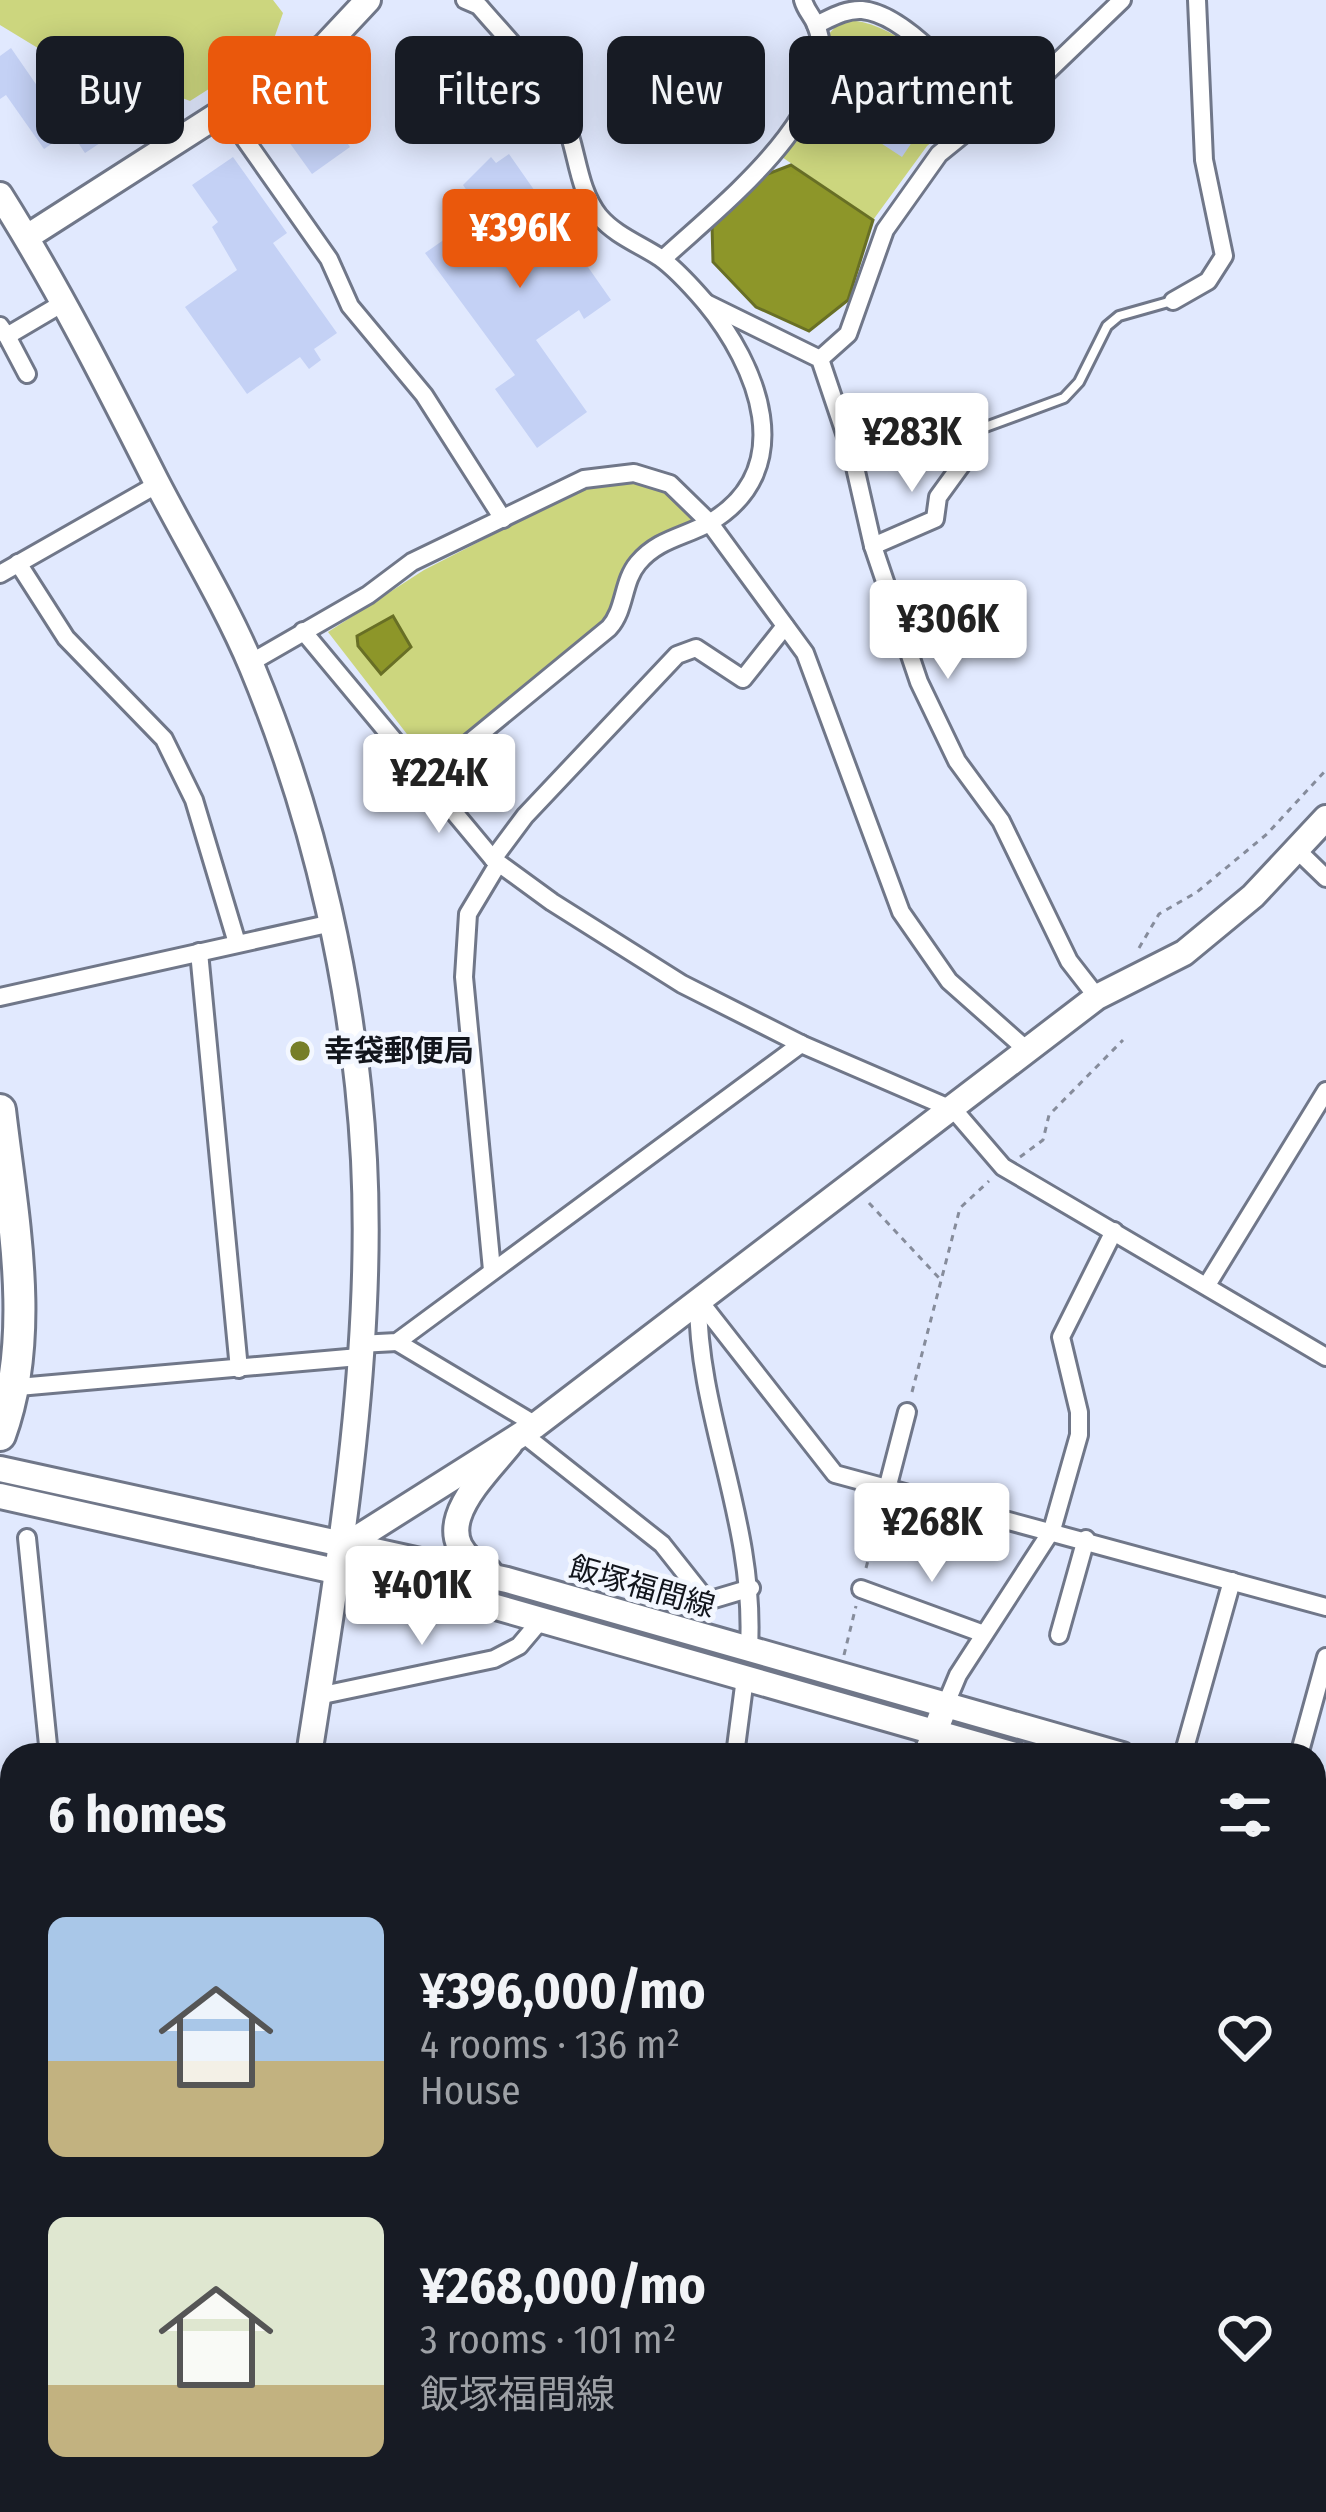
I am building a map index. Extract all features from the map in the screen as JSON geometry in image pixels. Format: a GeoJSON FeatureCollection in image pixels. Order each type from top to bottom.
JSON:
{"type":"FeatureCollection","features":[{"type":"Feature","properties":{"kind":"highway"},"geometry":{"type":"LineString","coordinates":[[0,1110],[19,1322],[0,1435]]}},
{"type":"Feature","properties":{"kind":"street"},"geometry":{"type":"LineString","coordinates":[[334,36],[368,0]]}},
{"type":"Feature","properties":{"kind":"street"},"geometry":{"type":"LineString","coordinates":[[425,779],[609,628],[620,616],[639,561],[674,534],[710,522],[753,474],[763,443],[764,412],[742,358],[705,303],[662,259],[602,220],[584,194],[561,112],[492,21],[465,0]]}},
{"type":"Feature","properties":{"kind":"street"},"geometry":{"type":"LineString","coordinates":[[662,259],[748,180],[802,118],[818,63],[816,25],[803,0]]}},
{"type":"Feature","properties":{"kind":"street"},"geometry":{"type":"LineString","coordinates":[[1055,64],[1122,0]]}},
{"type":"Feature","properties":{"kind":"street"},"geometry":{"type":"LineString","coordinates":[[1173,301],[1208,281],[1224,256],[1204,160],[1197,0]]}},
{"type":"Feature","properties":{"kind":"street"},"geometry":{"type":"LineString","coordinates":[[816,25],[846,10],[874,6],[911,36]]}},
{"type":"Feature","properties":{"kind":"street"},"geometry":{"type":"LineString","coordinates":[[27,237],[208,122]]}},
{"type":"Feature","properties":{"kind":"street"},"geometry":{"type":"LineString","coordinates":[[248,144],[329,259],[350,306],[424,395],[502,519]]}},
{"type":"Feature","properties":{"kind":"street"},"geometry":{"type":"LineString","coordinates":[[820,358],[848,334],[885,230],[922,174],[955,144]]}},
{"type":"Feature","properties":{"kind":"street"},"geometry":{"type":"LineString","coordinates":[[0,195],[63,303],[250,663],[286,754],[332,923],[364,1160],[359,1351],[340,1557],[311,1743]]}},
{"type":"Feature","properties":{"kind":"street"},"geometry":{"type":"LineString","coordinates":[[27,374],[4,331],[63,303]]}},
{"type":"Feature","properties":{"kind":"street"},"geometry":{"type":"LineString","coordinates":[[705,303],[820,358],[851,454],[873,546],[919,682],[957,760],[1000,821],[1069,961],[1108,992]]}},
{"type":"Feature","properties":{"kind":"street"},"geometry":{"type":"LineString","coordinates":[[873,546],[935,519],[938,497],[962,464]]}},
{"type":"Feature","properties":{"kind":"street"},"geometry":{"type":"LineString","coordinates":[[250,663],[412,562],[584,479],[634,473],[670,484],[710,522],[812,670],[901,912],[950,981],[1028,1051]]}},
{"type":"Feature","properties":{"kind":"street"},"geometry":{"type":"LineString","coordinates":[[0,574],[158,484]]}},
{"type":"Feature","properties":{"kind":"street"},"geometry":{"type":"LineString","coordinates":[[18,563],[66,638],[164,739],[194,800],[237,943]]}},
{"type":"Feature","properties":{"kind":"street"},"geometry":{"type":"LineString","coordinates":[[492,1270],[464,977],[468,914],[525,816],[677,655],[696,648],[743,679],[785,626]]}},
{"type":"Feature","properties":{"kind":"street"},"geometry":{"type":"LineString","coordinates":[[303,632],[495,861],[682,984],[801,1044],[954,1110],[1003,1167],[1326,1357]]}},
{"type":"Feature","properties":{"kind":"street"},"geometry":{"type":"LineString","coordinates":[[340,1557],[523,1435],[1108,992],[1184,953],[1253,896],[1326,818]]}},
{"type":"Feature","properties":{"kind":"street"},"geometry":{"type":"LineString","coordinates":[[1297,850],[1326,878]]}},
{"type":"Feature","properties":{"kind":"street"},"geometry":{"type":"LineString","coordinates":[[0,997],[332,923]]}},
{"type":"Feature","properties":{"kind":"street"},"geometry":{"type":"LineString","coordinates":[[200,952],[239,1370]]}},
{"type":"Feature","properties":{"kind":"street"},"geometry":{"type":"LineString","coordinates":[[6,1388],[239,1370],[397,1342],[801,1044]]}},
{"type":"Feature","properties":{"kind":"street"},"geometry":{"type":"LineString","coordinates":[[1207,1285],[1326,1091]]}},
{"type":"Feature","properties":{"kind":"street"},"geometry":{"type":"LineString","coordinates":[[930,1743],[984,1634],[1043,1552],[1052,1529],[1079,1435],[1061,1337],[1114,1231]]}},
{"type":"Feature","properties":{"kind":"street"},"geometry":{"type":"LineString","coordinates":[[698,1300],[835,1474],[1052,1529],[1326,1607]]}},
{"type":"Feature","properties":{"kind":"street"},"geometry":{"type":"LineString","coordinates":[[698,1300],[698,1348],[732,1480],[751,1588],[749,1648]]}},
{"type":"Feature","properties":{"kind":"street"},"geometry":{"type":"LineString","coordinates":[[397,1342],[662,1544],[704,1597],[714,1599],[751,1588]]}},
{"type":"Feature","properties":{"kind":"street"},"geometry":{"type":"LineString","coordinates":[[887,1489],[907,1412]]}},
{"type":"Feature","properties":{"kind":"street"},"geometry":{"type":"LineString","coordinates":[[507,1580],[473,1564],[464,1552],[456,1522],[459,1508],[523,1435]]}},
{"type":"Feature","properties":{"kind":"street","name":"飯塚福間線"},"geometry":{"type":"LineString","coordinates":[[0,1469],[340,1557],[746,1678],[927,1743]]}},
{"type":"Feature","properties":{"kind":"street","name":"飯塚福間線"},"geometry":{"type":"LineString","coordinates":[[0,1496],[340,1557],[507,1580],[1079,1743]]}},
{"type":"Feature","properties":{"kind":"street"},"geometry":{"type":"LineString","coordinates":[[27,1538],[49,1743]]}},
{"type":"Feature","properties":{"kind":"street"},"geometry":{"type":"LineString","coordinates":[[1059,1635],[1086,1539]]}},
{"type":"Feature","properties":{"kind":"street"},"geometry":{"type":"LineString","coordinates":[[1186,1743],[1232,1581]]}},
{"type":"Feature","properties":{"kind":"street"},"geometry":{"type":"LineString","coordinates":[[861,1589],[984,1634]]}},
{"type":"Feature","properties":{"kind":"street"},"geometry":{"type":"LineString","coordinates":[[318,1696],[494,1659],[519,1646],[541,1620]]}},
{"type":"Feature","properties":{"kind":"street"},"geometry":{"type":"LineString","coordinates":[[1302,1743],[1326,1657]]}},
{"type":"Feature","properties":{"kind":"street"},"geometry":{"type":"LineString","coordinates":[[737,1743],[746,1678]]}},
{"type":"Feature","properties":{"kind":"lane"},"geometry":{"type":"LineString","coordinates":[[962,464],[960,440],[968,434],[1064,398],[1079,382],[1107,326],[1119,316],[1173,301]]}},
{"type":"Feature","properties":{"kind":"path"},"geometry":{"type":"LineString","coordinates":[[1108,992],[1159,914],[1197,892],[1268,834],[1326,770]]}},
{"type":"Feature","properties":{"kind":"path"},"geometry":{"type":"LineString","coordinates":[[907,1412],[960,1208],[1003,1167],[1042,1140],[1049,1115],[1123,1040]]}},
{"type":"Feature","properties":{"kind":"path"},"geometry":{"type":"LineString","coordinates":[[856,1184],[941,1280]]}},
{"type":"Feature","properties":{"kind":"shaded area"},"geometry":{"type":"Polygon","coordinates":[[[0,0],[273,0],[283,13],[275,36],[208,36],[208,90],[190,101],[184,99],[184,36],[36,36],[36,47],[0,25],[0,0]]]}},
{"type":"Feature","properties":{"kind":"shaded area"},"geometry":{"type":"Polygon","coordinates":[[[842,20],[879,27],[896,36],[827,36],[842,20]]]}},
{"type":"Feature","properties":{"kind":"shaded area"},"geometry":{"type":"Polygon","coordinates":[[[793,144],[929,144],[873,220],[782,157],[793,144]]]}},
{"type":"Feature","properties":{"kind":"shaded area"},"geometry":{"type":"Polygon","coordinates":[[[791,165],[873,220],[848,300],[809,331],[756,307],[713,262],[712,224],[765,175],[791,165]]]}},
{"type":"Feature","properties":{"kind":"shaded area"},"geometry":{"type":"Polygon","coordinates":[[[624,481],[664,490],[697,520],[668,530],[635,557],[617,611],[439,759],[427,760],[328,632],[424,570],[580,490],[624,481]]]}},
{"type":"Feature","properties":{"kind":"shaded area"},"geometry":{"type":"Polygon","coordinates":[[[393,616],[411,647],[381,674],[358,646],[357,636],[393,616]]]}},
{"type":"Feature","properties":{"kind":"building"},"geometry":{"type":"Polygon","coordinates":[[[11,48],[36,84],[36,138],[6,95],[0,99],[0,56],[11,48]]]}},
{"type":"Feature","properties":{"kind":"building"},"geometry":{"type":"Polygon","coordinates":[[[290,144],[348,144],[350,147],[312,174],[290,144]]]}},
{"type":"Feature","properties":{"kind":"building"},"geometry":{"type":"Polygon","coordinates":[[[882,144],[911,144],[902,157],[882,144]]]}},
{"type":"Feature","properties":{"kind":"building"},"geometry":{"type":"Polygon","coordinates":[[[509,154],[611,300],[584,319],[579,310],[536,340],[587,412],[537,448],[495,389],[515,375],[425,253],[482,213],[463,185],[491,157],[496,163],[509,154]]]}},
{"type":"Feature","properties":{"kind":"building"},"geometry":{"type":"Polygon","coordinates":[[[233,157],[287,233],[273,243],[337,333],[314,349],[321,360],[309,369],[300,357],[247,394],[185,307],[237,270],[212,227],[218,222],[192,185],[233,157]]]}},
{"type":"Feature","properties":{"kind":"place","name":"幸袋郵便局"},"geometry":{"type":"Point","coordinates":[300,1051]}}]}
